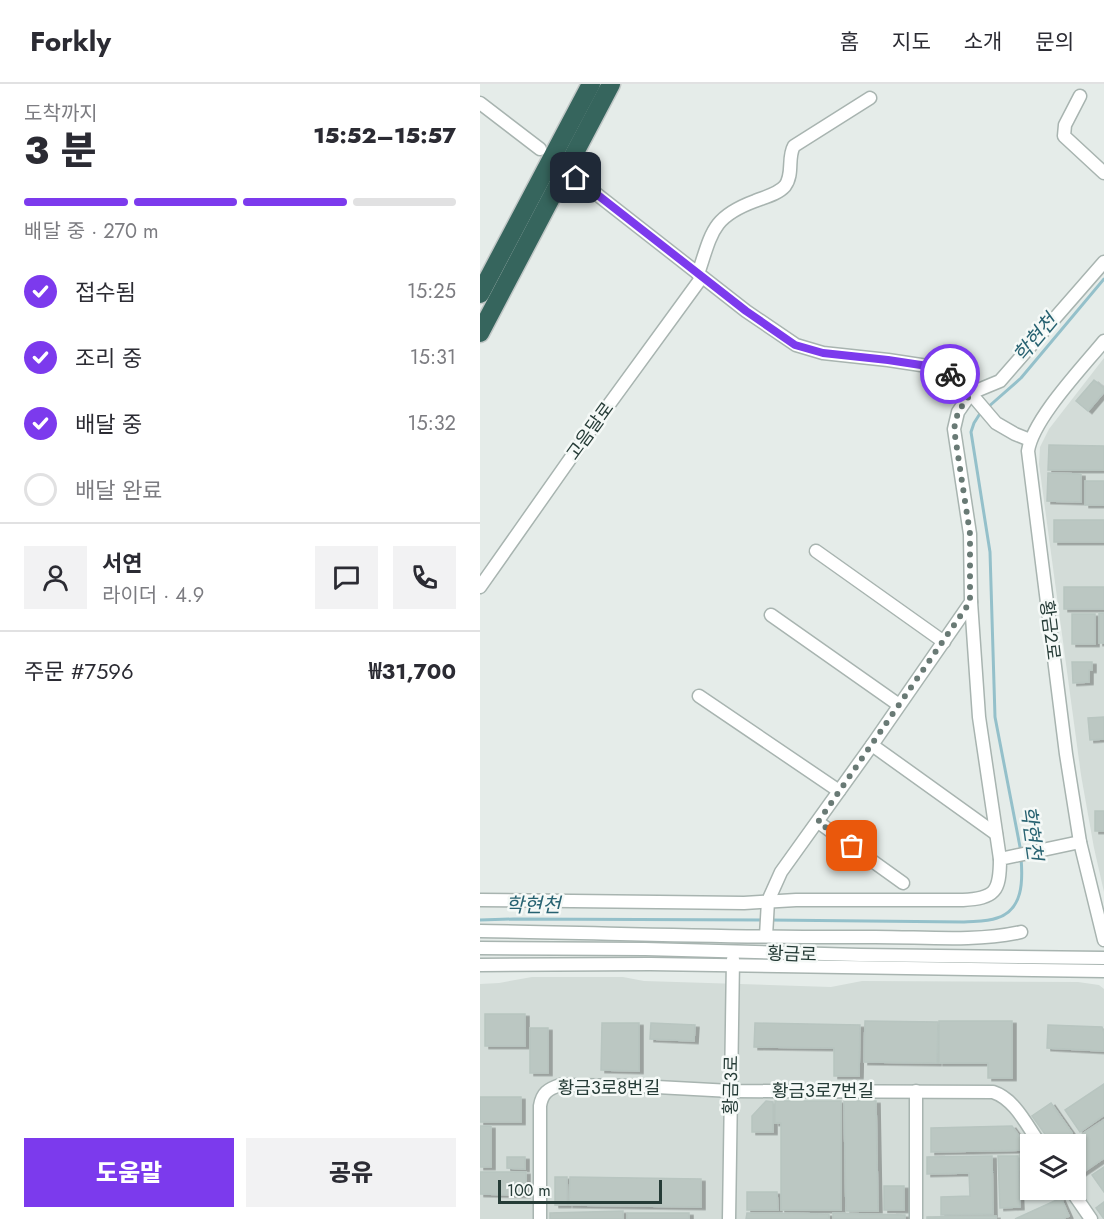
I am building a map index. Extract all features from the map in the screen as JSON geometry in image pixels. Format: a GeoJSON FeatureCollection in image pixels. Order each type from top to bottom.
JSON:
{"type":"FeatureCollection","features":[{"type":"Feature","properties":{"kind":"highway"},"geometry":{"type":"LineString","coordinates":[[480,294],[591,84]]}},
{"type":"Feature","properties":{"kind":"highway"},"geometry":{"type":"LineString","coordinates":[[480,333],[611,84]]}},
{"type":"Feature","properties":{"kind":"street"},"geometry":{"type":"LineString","coordinates":[[1080,96],[1065,125],[1064,136],[1104,173]]}},
{"type":"Feature","properties":{"kind":"street","name":"고음달로"},"geometry":{"type":"LineString","coordinates":[[480,587],[700,276],[708,243],[720,221],[736,208],[779,191],[790,177],[791,151],[794,146],[870,98]]}},
{"type":"Feature","properties":{"kind":"street"},"geometry":{"type":"LineString","coordinates":[[480,103],[540,149]]}},
{"type":"Feature","properties":{"kind":"street"},"geometry":{"type":"LineString","coordinates":[[576,178],[700,276],[795,345],[823,353],[934,367],[953,375],[974,396],[990,417],[1005,429],[1030,440],[1039,422],[1104,341]]}},
{"type":"Feature","properties":{"kind":"street"},"geometry":{"type":"LineString","coordinates":[[480,900],[768,904],[984,899],[992,894],[998,887],[1005,858],[996,834],[979,717],[970,602],[970,534],[954,429],[958,412],[974,396],[1000,381],[1104,262]]}},
{"type":"Feature","properties":{"kind":"street","name":"황금2로"},"geometry":{"type":"LineString","coordinates":[[1030,440],[1028,451],[1034,510],[1066,754],[1080,842],[1104,940]]}},
{"type":"Feature","properties":{"kind":"street"},"geometry":{"type":"LineString","coordinates":[[816,551],[944,642]]}},
{"type":"Feature","properties":{"kind":"street"},"geometry":{"type":"LineString","coordinates":[[767,933],[768,904],[781,872],[970,602]]}},
{"type":"Feature","properties":{"kind":"street"},"geometry":{"type":"LineString","coordinates":[[771,615],[899,705]]}},
{"type":"Feature","properties":{"kind":"street"},"geometry":{"type":"LineString","coordinates":[[699,696],[839,792]]}},
{"type":"Feature","properties":{"kind":"street"},"geometry":{"type":"LineString","coordinates":[[872,745],[996,834]]}},
{"type":"Feature","properties":{"kind":"street"},"geometry":{"type":"LineString","coordinates":[[818,822],[903,883]]}},
{"type":"Feature","properties":{"kind":"street"},"geometry":{"type":"LineString","coordinates":[[1005,858],[1080,842]]}},
{"type":"Feature","properties":{"kind":"street"},"geometry":{"type":"LineString","coordinates":[[480,931],[977,937],[1003,936],[1021,932]]}},
{"type":"Feature","properties":{"kind":"street","name":"황금로"},"geometry":{"type":"LineString","coordinates":[[480,948],[860,956],[1104,958]]}},
{"type":"Feature","properties":{"kind":"street","name":"황금3로"},"geometry":{"type":"LineString","coordinates":[[729,1219],[733,952]]}},
{"type":"Feature","properties":{"kind":"street","name":"황금로"},"geometry":{"type":"LineString","coordinates":[[480,965],[579,963],[1104,971]]}},
{"type":"Feature","properties":{"kind":"street","name":"황금3로8번길"},"geometry":{"type":"LineString","coordinates":[[540,1219],[540,1106],[545,1093],[550,1088],[560,1085],[578,1085],[731,1091]]}},
{"type":"Feature","properties":{"kind":"street","name":"황금3로7번길"},"geometry":{"type":"LineString","coordinates":[[731,1091],[978,1090],[1002,1095],[1010,1102],[1033,1134]]}},
{"type":"Feature","properties":{"kind":"street"},"geometry":{"type":"LineString","coordinates":[[916,1091],[916,1219]]}},
{"type":"Feature","properties":{"kind":"street"},"geometry":{"type":"LineString","coordinates":[[1078,1200],[1091,1219]]}},
{"type":"Feature","properties":{"kind":"shaded area"},"geometry":{"type":"Polygon","coordinates":[[[1104,358],[1104,892],[1081,775],[1039,464],[1040,447],[1049,429],[1104,358]]]}},
{"type":"Feature","properties":{"kind":"shaded area"},"geometry":{"type":"Polygon","coordinates":[[[532,977],[623,977],[644,981],[831,987],[862,981],[1078,982],[1099,985],[1104,989],[1104,1219],[480,1219],[480,984],[532,977]]]}},
{"type":"Feature","properties":{"kind":"building"},"geometry":{"type":"Polygon","coordinates":[[[1094,380],[1104,388],[1104,392],[1088,411],[1076,401],[1094,380]]]}},
{"type":"Feature","properties":{"kind":"building"},"geometry":{"type":"Polygon","coordinates":[[[1049,445],[1104,446],[1104,470],[1048,470],[1049,445]]]}},
{"type":"Feature","properties":{"kind":"building"},"geometry":{"type":"Polygon","coordinates":[[[1048,473],[1081,474],[1081,502],[1047,501],[1048,473]]]}},
{"type":"Feature","properties":{"kind":"building"},"geometry":{"type":"Polygon","coordinates":[[[1085,481],[1104,481],[1104,505],[1085,505],[1085,481]]]}},
{"type":"Feature","properties":{"kind":"building"},"geometry":{"type":"Polygon","coordinates":[[[1054,520],[1104,520],[1104,542],[1054,542],[1054,520]]]}},
{"type":"Feature","properties":{"kind":"building"},"geometry":{"type":"Polygon","coordinates":[[[1064,587],[1104,587],[1104,609],[1064,609],[1064,587]]]}},
{"type":"Feature","properties":{"kind":"building"},"geometry":{"type":"Polygon","coordinates":[[[1099,613],[1104,613],[1104,643],[1099,643],[1099,613]]]}},
{"type":"Feature","properties":{"kind":"building"},"geometry":{"type":"Polygon","coordinates":[[[1072,614],[1095,614],[1095,644],[1072,644],[1072,614]]]}},
{"type":"Feature","properties":{"kind":"building"},"geometry":{"type":"Polygon","coordinates":[[[1072,662],[1092,662],[1089,682],[1073,683],[1072,662]]]}},
{"type":"Feature","properties":{"kind":"building"},"geometry":{"type":"Polygon","coordinates":[[[1104,717],[1104,739],[1090,740],[1088,718],[1104,717]]]}},
{"type":"Feature","properties":{"kind":"building"},"geometry":{"type":"Polygon","coordinates":[[[1095,811],[1104,811],[1104,831],[1095,831],[1095,811]]]}},
{"type":"Feature","properties":{"kind":"building"},"geometry":{"type":"Polygon","coordinates":[[[485,1014],[525,1014],[525,1046],[485,1046],[485,1014]]]}},
{"type":"Feature","properties":{"kind":"building"},"geometry":{"type":"Polygon","coordinates":[[[865,1021],[938,1022],[937,1063],[864,1062],[865,1021]]]}},
{"type":"Feature","properties":{"kind":"building"},"geometry":{"type":"Polygon","coordinates":[[[939,1021],[1012,1021],[1012,1078],[988,1078],[988,1063],[939,1063],[939,1021]]]}},
{"type":"Feature","properties":{"kind":"building"},"geometry":{"type":"Polygon","coordinates":[[[602,1023],[639,1023],[639,1071],[601,1070],[602,1023]]]}},
{"type":"Feature","properties":{"kind":"building"},"geometry":{"type":"Polygon","coordinates":[[[651,1023],[695,1025],[694,1041],[650,1039],[651,1023]]]}},
{"type":"Feature","properties":{"kind":"building"},"geometry":{"type":"Polygon","coordinates":[[[755,1023],[860,1025],[859,1076],[834,1076],[834,1048],[754,1047],[755,1023]]]}},
{"type":"Feature","properties":{"kind":"building"},"geometry":{"type":"Polygon","coordinates":[[[1048,1025],[1102,1027],[1104,1051],[1047,1048],[1048,1025]]]}},
{"type":"Feature","properties":{"kind":"building"},"geometry":{"type":"Polygon","coordinates":[[[530,1028],[548,1028],[548,1073],[530,1073],[530,1028]]]}},
{"type":"Feature","properties":{"kind":"building"},"geometry":{"type":"Polygon","coordinates":[[[1104,1084],[1104,1115],[1080,1132],[1065,1110],[1104,1084]]]}},
{"type":"Feature","properties":{"kind":"building"},"geometry":{"type":"Polygon","coordinates":[[[480,1097],[521,1097],[521,1122],[480,1122],[480,1097]]]}},
{"type":"Feature","properties":{"kind":"building"},"geometry":{"type":"Polygon","coordinates":[[[766,1101],[773,1102],[773,1132],[752,1132],[752,1116],[766,1101]]]}},
{"type":"Feature","properties":{"kind":"building"},"geometry":{"type":"Polygon","coordinates":[[[775,1101],[841,1101],[841,1210],[781,1210],[781,1123],[775,1123],[775,1101]]]}},
{"type":"Feature","properties":{"kind":"building"},"geometry":{"type":"Polygon","coordinates":[[[844,1101],[876,1101],[878,1211],[846,1211],[844,1101]]]}},
{"type":"Feature","properties":{"kind":"building"},"geometry":{"type":"Polygon","coordinates":[[[1051,1103],[1072,1133],[1045,1134],[1032,1116],[1051,1103]]]}},
{"type":"Feature","properties":{"kind":"building"},"geometry":{"type":"Polygon","coordinates":[[[1104,1120],[1104,1158],[1086,1170],[1086,1134],[1082,1134],[1104,1120]]]}},
{"type":"Feature","properties":{"kind":"building"},"geometry":{"type":"Polygon","coordinates":[[[480,1126],[491,1126],[491,1167],[480,1167],[480,1126]]]}},
{"type":"Feature","properties":{"kind":"building"},"geometry":{"type":"Polygon","coordinates":[[[1012,1126],[1020,1137],[1020,1150],[931,1152],[931,1128],[1012,1126]]]}},
{"type":"Feature","properties":{"kind":"building"},"geometry":{"type":"Polygon","coordinates":[[[992,1156],[993,1214],[941,1215],[941,1197],[970,1196],[969,1173],[927,1174],[927,1157],[992,1156]]]}},
{"type":"Feature","properties":{"kind":"building"},"geometry":{"type":"Polygon","coordinates":[[[998,1156],[1018,1156],[1020,1207],[1000,1208],[998,1156]]]}},
{"type":"Feature","properties":{"kind":"building"},"geometry":{"type":"Polygon","coordinates":[[[507,1157],[525,1157],[525,1169],[507,1168],[507,1157]]]}},
{"type":"Feature","properties":{"kind":"building"},"geometry":{"type":"Polygon","coordinates":[[[1104,1167],[1104,1192],[1092,1175],[1104,1167]]]}},
{"type":"Feature","properties":{"kind":"building"},"geometry":{"type":"Polygon","coordinates":[[[480,1172],[526,1172],[526,1195],[480,1194],[480,1172]]]}},
{"type":"Feature","properties":{"kind":"building"},"geometry":{"type":"Polygon","coordinates":[[[555,1177],[567,1177],[567,1205],[555,1205],[555,1177]]]}},
{"type":"Feature","properties":{"kind":"building"},"geometry":{"type":"Polygon","coordinates":[[[570,1177],[701,1179],[701,1207],[569,1205],[570,1177]]]}},
{"type":"Feature","properties":{"kind":"building"},"geometry":{"type":"Polygon","coordinates":[[[884,1186],[904,1186],[904,1210],[884,1210],[884,1186]]]}},
{"type":"Feature","properties":{"kind":"building"},"geometry":{"type":"Polygon","coordinates":[[[747,1192],[777,1192],[778,1210],[747,1210],[747,1192]]]}},
{"type":"Feature","properties":{"kind":"building"},"geometry":{"type":"Polygon","coordinates":[[[1057,1200],[1062,1200],[1069,1216],[1062,1219],[1015,1219],[1057,1200]]]}},
{"type":"Feature","properties":{"kind":"building"},"geometry":{"type":"Polygon","coordinates":[[[1104,1202],[1104,1219],[1096,1208],[1104,1202]]]}},
{"type":"Feature","properties":{"kind":"building"},"geometry":{"type":"Polygon","coordinates":[[[623,1211],[623,1219],[550,1219],[550,1213],[623,1211]]]}},
{"type":"Feature","properties":{"kind":"building"},"geometry":{"type":"Polygon","coordinates":[[[627,1213],[689,1213],[689,1219],[627,1219],[627,1213]]]}},
{"type":"Feature","properties":{"kind":"building"},"geometry":{"type":"Polygon","coordinates":[[[747,1213],[829,1214],[829,1219],[746,1219],[747,1213]]]}},
{"type":"Feature","properties":{"kind":"building"},"geometry":{"type":"Polygon","coordinates":[[[833,1213],[905,1215],[905,1219],[833,1219],[833,1213]]]}},
{"type":"Feature","properties":{"kind":"building"},"geometry":{"type":"Polygon","coordinates":[[[996,1216],[996,1219],[927,1219],[927,1217],[996,1216]]]}},
{"type":"Feature","properties":{"kind":"waterway","name":"학현천"},"geometry":{"type":"LineString","coordinates":[[987,408],[1021,378],[1104,279]]}},
{"type":"Feature","properties":{"kind":"waterway","name":"학현천"},"geometry":{"type":"LineString","coordinates":[[981,412],[971,432],[990,552],[995,717],[1021,852]]}},
{"type":"Feature","properties":{"kind":"waterway","name":"학현천"},"geometry":{"type":"LineString","coordinates":[[769,920],[985,921],[1006,914],[1017,902],[1022,876],[1021,858]]}},
{"type":"Feature","properties":{"kind":"waterway","name":"학현천"},"geometry":{"type":"LineString","coordinates":[[480,920],[763,920]]}},
{"type":"Feature","properties":{"kind":"way so far"},"geometry":{"type":"LineString","coordinates":[[852,846],[818,822],[970,602],[968,506],[954,429],[958,412],[971,393],[950,374]]}},
{"type":"Feature","properties":{"kind":"route"},"geometry":{"type":"LineString","coordinates":[[576,178],[746,311],[795,345],[809,351],[934,367],[950,374]]}}]}
